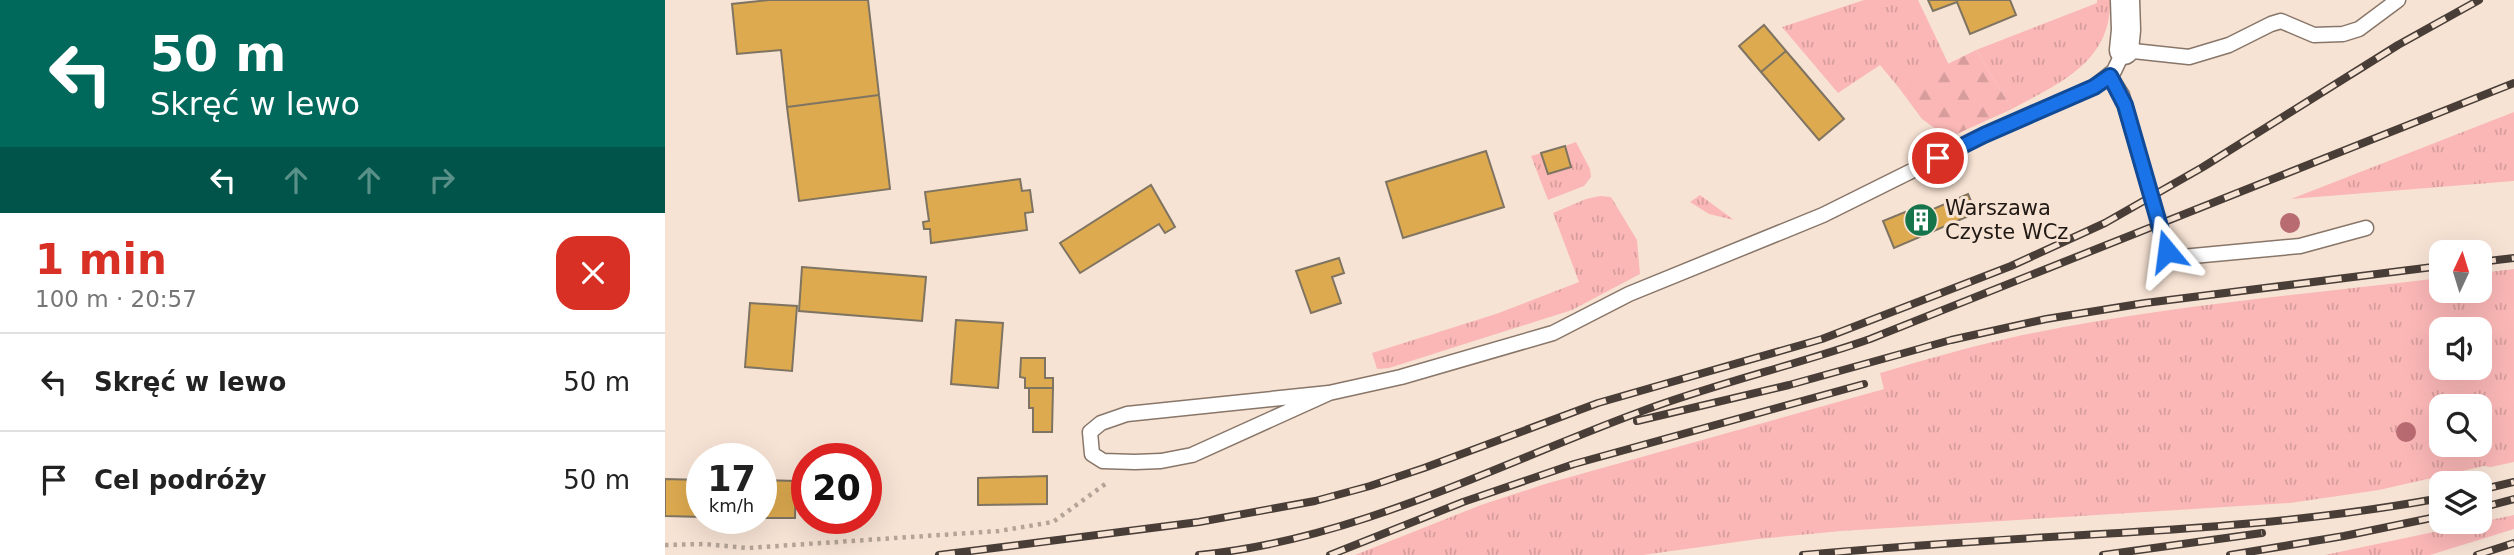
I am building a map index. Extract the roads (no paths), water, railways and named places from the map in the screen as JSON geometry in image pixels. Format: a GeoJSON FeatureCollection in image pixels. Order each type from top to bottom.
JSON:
{"type":"FeatureCollection","features":[{"type":"Feature","properties":{"kind":"street"},"geometry":{"type":"LineString","coordinates":[[2124,50],[2126,0]]}},
{"type":"Feature","properties":{"kind":"lane"},"geometry":{"type":"LineString","coordinates":[[1329,393],[1192,455],[1161,461],[1135,462],[1103,461],[1092,454],[1090,432],[1101,422],[1127,414],[1329,393],[1427,370],[1553,333],[1629,294],[1823,215],[1984,135],[2094,87],[2110,76],[2119,64],[2124,50],[2189,57],[2229,45],[2281,21],[2314,34],[2343,34],[2359,29],[2398,0]]}},
{"type":"Feature","properties":{"kind":"lane"},"geometry":{"type":"LineString","coordinates":[[2110,76],[2122,95],[2167,251],[2171,254],[2182,257],[2300,246],[2365,228]]}},
{"type":"Feature","properties":{"kind":"railway"},"geometry":{"type":"LineString","coordinates":[[939,555],[1199,522],[1315,501],[1424,468],[1598,403],[1822,339],[2011,266],[2105,223],[2203,167],[2398,45],[2479,0]]}},
{"type":"Feature","properties":{"kind":"railway"},"geometry":{"type":"LineString","coordinates":[[1199,555],[1256,547],[1313,534],[1368,517],[1666,403],[1870,339],[2514,83]]}},
{"type":"Feature","properties":{"kind":"railway"},"geometry":{"type":"LineString","coordinates":[[2492,261],[2514,258]]}},
{"type":"Feature","properties":{"kind":"railway"},"geometry":{"type":"LineString","coordinates":[[1637,421],[1789,385],[1951,340],[2046,319],[2145,303],[2429,268]]}},
{"type":"Feature","properties":{"kind":"railway"},"geometry":{"type":"LineString","coordinates":[[1330,555],[1463,502],[1574,464],[1864,384]]}},
{"type":"Feature","properties":{"kind":"railway"},"geometry":{"type":"LineString","coordinates":[[2492,487],[2514,482]]}},
{"type":"Feature","properties":{"kind":"railway"},"geometry":{"type":"LineString","coordinates":[[2492,505],[2514,499]]}},
{"type":"Feature","properties":{"kind":"railway"},"geometry":{"type":"LineString","coordinates":[[1803,555],[2255,523],[2348,513],[2429,500]]}},
{"type":"Feature","properties":{"kind":"railway"},"geometry":{"type":"LineString","coordinates":[[2230,555],[2429,518]]}},
{"type":"Feature","properties":{"kind":"railway"},"geometry":{"type":"LineString","coordinates":[[2103,555],[2262,533]]}},
{"type":"Feature","properties":{"kind":"railway"},"geometry":{"type":"LineString","coordinates":[[2477,555],[2514,543]]}},
{"type":"Feature","properties":{"kind":"place","name":"Warszawa Czyste WCz"},"geometry":{"type":"Point","coordinates":[1921,220]}}]}
